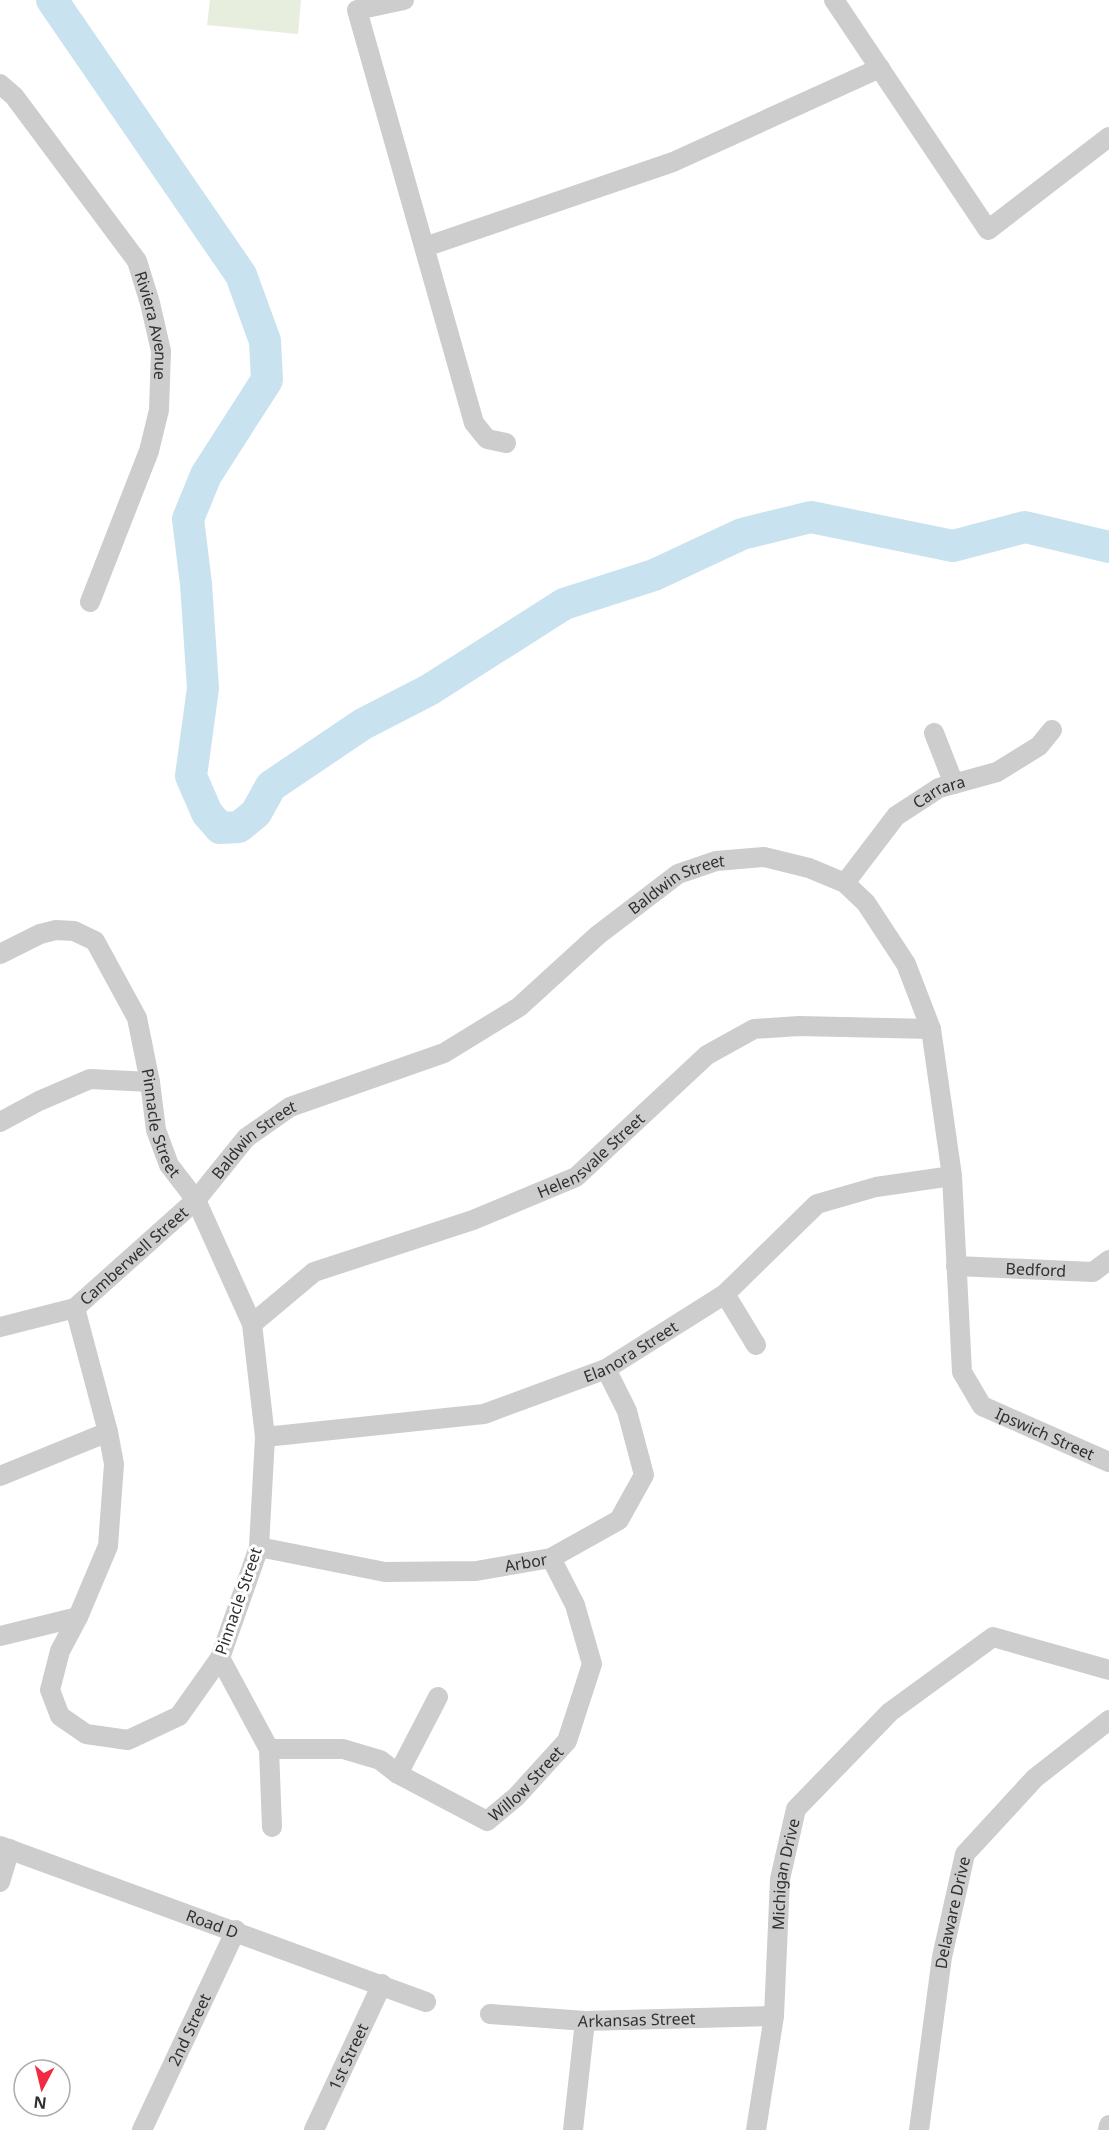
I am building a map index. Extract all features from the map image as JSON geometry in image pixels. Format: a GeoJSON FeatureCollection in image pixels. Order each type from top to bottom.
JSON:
{"type":"FeatureCollection","features":[{"type":"Feature","properties":{"kind":"street"},"geometry":{"type":"LineString","coordinates":[[404,0],[357,10],[474,423],[487,439],[506,443]]}},
{"type":"Feature","properties":{"kind":"street"},"geometry":{"type":"LineString","coordinates":[[834,0],[988,230],[1109,137]]}},
{"type":"Feature","properties":{"kind":"street"},"geometry":{"type":"LineString","coordinates":[[424,247],[674,162],[880,68]]}},
{"type":"Feature","properties":{"kind":"street","name":"Riviera Avenue"},"geometry":{"type":"LineString","coordinates":[[0,84],[14,96],[137,261],[161,351],[159,410],[149,452],[90,602]]}},
{"type":"Feature","properties":{"kind":"street","name":"Carrara"},"geometry":{"type":"LineString","coordinates":[[845,883],[896,816],[939,788],[997,772],[1039,746],[1052,730]]}},
{"type":"Feature","properties":{"kind":"street"},"geometry":{"type":"LineString","coordinates":[[934,733],[954,784]]}},
{"type":"Feature","properties":{"kind":"street","name":"Baldwin Street"},"geometry":{"type":"LineString","coordinates":[[196,1200],[246,1138],[290,1107],[444,1053],[519,1007],[598,935],[678,874],[716,861],[764,857],[809,868],[845,883],[866,903],[906,964],[931,1029],[952,1176],[956,1266]]}},
{"type":"Feature","properties":{"kind":"street","name":"Pinnacle Street"},"geometry":{"type":"LineString","coordinates":[[0,954],[40,934],[56,930],[74,930],[95,942],[137,1018],[150,1082],[156,1130],[169,1165],[196,1200],[252,1324],[265,1437],[259,1546],[220,1658],[179,1716],[128,1740],[86,1734],[60,1716],[50,1690],[60,1651],[78,1617],[108,1546],[114,1464],[108,1432],[75,1308]]}},
{"type":"Feature","properties":{"kind":"street","name":"Helensvale Street"},"geometry":{"type":"LineString","coordinates":[[252,1324],[314,1272],[473,1220],[576,1177],[707,1055],[754,1029],[799,1026],[931,1029]]}},
{"type":"Feature","properties":{"kind":"street"},"geometry":{"type":"LineString","coordinates":[[0,1122],[39,1101],[90,1079],[150,1082]]}},
{"type":"Feature","properties":{"kind":"street","name":"Elanora Street"},"geometry":{"type":"LineString","coordinates":[[265,1437],[484,1414],[606,1369],[725,1294],[817,1204],[876,1187],[952,1176]]}},
{"type":"Feature","properties":{"kind":"street","name":"Camberwell Street"},"geometry":{"type":"LineString","coordinates":[[0,1328],[75,1308],[196,1200]]}},
{"type":"Feature","properties":{"kind":"street","name":"Bedford"},"geometry":{"type":"LineString","coordinates":[[956,1266],[1093,1272],[1109,1260]]}},
{"type":"Feature","properties":{"kind":"street","name":"Ipswich Street"},"geometry":{"type":"LineString","coordinates":[[956,1266],[962,1372],[982,1406],[1109,1462]]}},
{"type":"Feature","properties":{"kind":"street"},"geometry":{"type":"LineString","coordinates":[[725,1294],[756,1345]]}},
{"type":"Feature","properties":{"kind":"street","name":"Arbor"},"geometry":{"type":"LineString","coordinates":[[259,1546],[385,1572],[476,1571],[551,1558],[619,1520],[644,1475],[627,1411],[606,1369]]}},
{"type":"Feature","properties":{"kind":"street"},"geometry":{"type":"LineString","coordinates":[[0,1476],[108,1432]]}},
{"type":"Feature","properties":{"kind":"street","name":"Willow Street"},"geometry":{"type":"LineString","coordinates":[[269,1749],[343,1749],[380,1760],[398,1774],[487,1821],[516,1797],[567,1741],[592,1664],[575,1605],[551,1558]]}},
{"type":"Feature","properties":{"kind":"street"},"geometry":{"type":"LineString","coordinates":[[0,1636],[78,1617]]}},
{"type":"Feature","properties":{"kind":"street","name":"Michigan Drive"},"geometry":{"type":"LineString","coordinates":[[756,2130],[774,2016],[780,1879],[796,1809],[890,1712],[993,1637],[1109,1670]]}},
{"type":"Feature","properties":{"kind":"street"},"geometry":{"type":"LineString","coordinates":[[220,1658],[269,1749],[272,1827]]}},
{"type":"Feature","properties":{"kind":"street"},"geometry":{"type":"LineString","coordinates":[[398,1774],[438,1697]]}},
{"type":"Feature","properties":{"kind":"street","name":"Delaware Drive"},"geometry":{"type":"LineString","coordinates":[[919,2130],[942,1957],[965,1854],[1035,1778],[1109,1720]]}},
{"type":"Feature","properties":{"kind":"street"},"geometry":{"type":"LineString","coordinates":[[0,1882],[5,1847]]}},
{"type":"Feature","properties":{"kind":"street","name":"Road D"},"geometry":{"type":"LineString","coordinates":[[5,1847],[236,1930],[426,2002]]}},
{"type":"Feature","properties":{"kind":"street","name":"2nd Street"},"geometry":{"type":"LineString","coordinates":[[142,2130],[236,1930]]}},
{"type":"Feature","properties":{"kind":"street","name":"1st Street"},"geometry":{"type":"LineString","coordinates":[[314,2130],[382,1984]]}},
{"type":"Feature","properties":{"kind":"street","name":"Arkansas Street"},"geometry":{"type":"LineString","coordinates":[[494,2014],[585,2021],[774,2016]]}},
{"type":"Feature","properties":{"kind":"street"},"geometry":{"type":"LineString","coordinates":[[573,2130],[585,2021]]}},
{"type":"Feature","properties":{"kind":"street"},"geometry":{"type":"LineString","coordinates":[[1108,2130],[1109,2125]]}},
{"type":"Feature","properties":{"kind":"green space"},"geometry":{"type":"Polygon","coordinates":[[[210,0],[301,0],[298,34],[207,25],[210,0]]]}},
{"type":"Feature","properties":{"kind":"waterway"},"geometry":{"type":"LineString","coordinates":[[52,0],[241,275],[265,341],[267,380],[206,475],[188,519],[196,584],[203,688],[191,776],[207,813],[220,828],[239,827],[256,813],[271,786],[363,724],[429,690],[564,604],[654,575],[742,534],[811,517],[953,546],[1025,527],[1109,547]]}}]}
